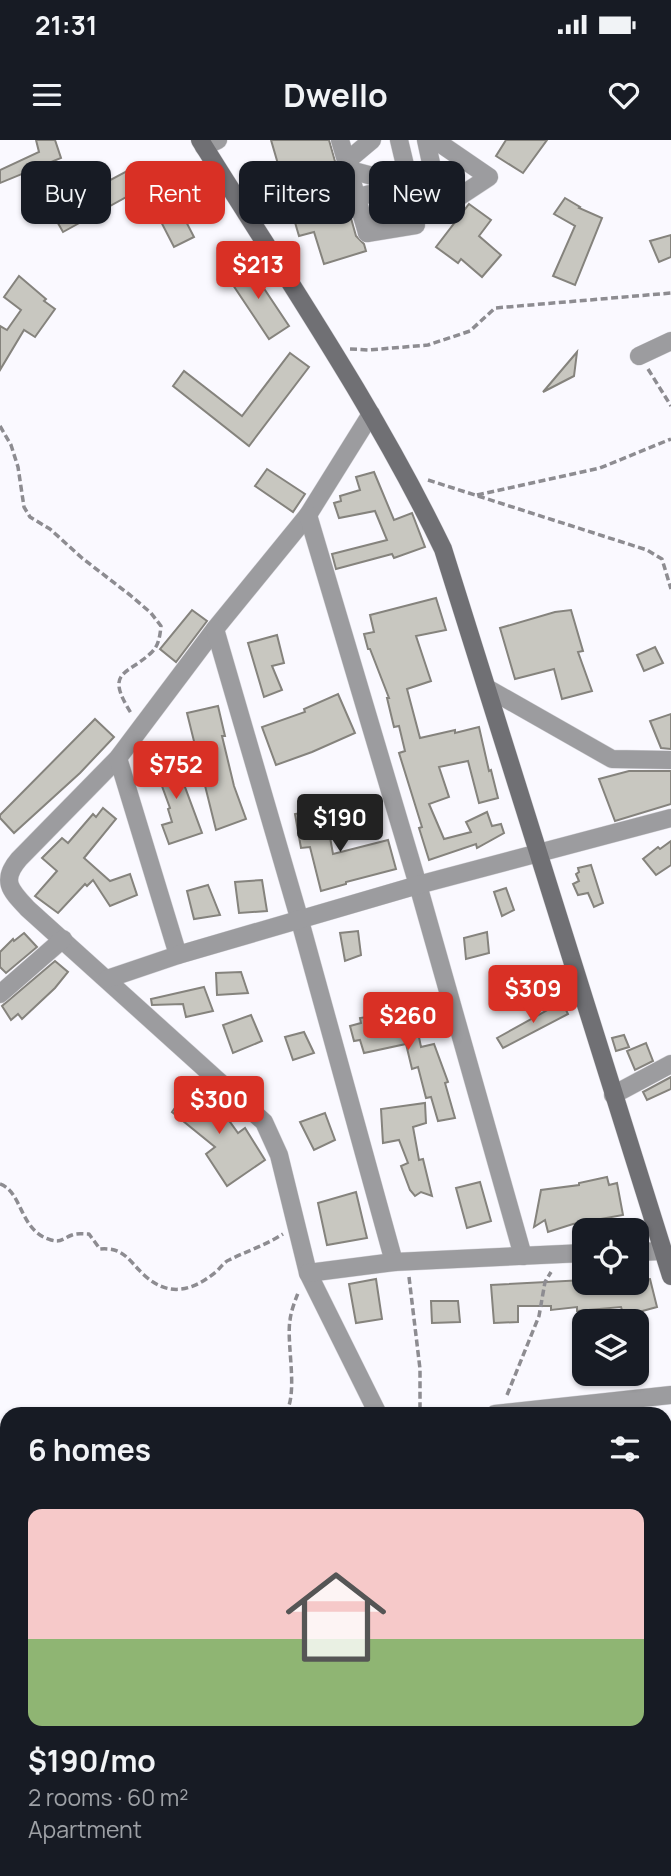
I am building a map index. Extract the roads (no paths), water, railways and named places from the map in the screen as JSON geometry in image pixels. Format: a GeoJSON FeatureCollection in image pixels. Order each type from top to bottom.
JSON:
{"type":"FeatureCollection","features":[{"type":"Feature","properties":{"kind":"street"},"geometry":{"type":"LineString","coordinates":[[340,140],[347,161]]}},
{"type":"Feature","properties":{"kind":"street"},"geometry":{"type":"LineString","coordinates":[[353,161],[372,140]]}},
{"type":"Feature","properties":{"kind":"street"},"geometry":{"type":"LineString","coordinates":[[399,140],[403,161]]}},
{"type":"Feature","properties":{"kind":"street"},"geometry":{"type":"LineString","coordinates":[[426,140],[431,163],[431,194],[439,210],[489,177],[435,140]]}},
{"type":"Feature","properties":{"kind":"street"},"geometry":{"type":"LineString","coordinates":[[207,142],[371,414],[405,473],[443,550],[671,1276]]}},
{"type":"Feature","properties":{"kind":"street"},"geometry":{"type":"LineString","coordinates":[[355,189],[367,233]]}},
{"type":"Feature","properties":{"kind":"street"},"geometry":{"type":"LineString","coordinates":[[357,197],[369,194]]}},
{"type":"Feature","properties":{"kind":"street"},"geometry":{"type":"LineString","coordinates":[[367,233],[375,224]]}},
{"type":"Feature","properties":{"kind":"street"},"geometry":{"type":"LineString","coordinates":[[367,233],[416,224]]}},
{"type":"Feature","properties":{"kind":"street"},"geometry":{"type":"LineString","coordinates":[[639,356],[671,341]]}},
{"type":"Feature","properties":{"kind":"street"},"geometry":{"type":"LineString","coordinates":[[371,414],[309,516],[215,629],[118,758],[12,867],[9,877],[10,891],[264,1122],[279,1155],[308,1273],[375,1407]]}},
{"type":"Feature","properties":{"kind":"street"},"geometry":{"type":"LineString","coordinates":[[309,516],[418,885],[523,1256]]}},
{"type":"Feature","properties":{"kind":"street"},"geometry":{"type":"LineString","coordinates":[[215,629],[400,1261]]}},
{"type":"Feature","properties":{"kind":"street"},"geometry":{"type":"LineString","coordinates":[[487,688],[612,759],[671,760]]}},
{"type":"Feature","properties":{"kind":"street"},"geometry":{"type":"LineString","coordinates":[[118,758],[178,955]]}},
{"type":"Feature","properties":{"kind":"street"},"geometry":{"type":"LineString","coordinates":[[107,979],[178,955],[418,885],[671,818]]}},
{"type":"Feature","properties":{"kind":"street"},"geometry":{"type":"LineString","coordinates":[[0,993],[63,939]]}},
{"type":"Feature","properties":{"kind":"street"},"geometry":{"type":"LineString","coordinates":[[613,1095],[671,1064]]}},
{"type":"Feature","properties":{"kind":"street"},"geometry":{"type":"LineString","coordinates":[[649,1252],[663,1251]]}},
{"type":"Feature","properties":{"kind":"street"},"geometry":{"type":"LineString","coordinates":[[308,1273],[400,1261],[572,1254]]}},
{"type":"Feature","properties":{"kind":"street"},"geometry":{"type":"LineString","coordinates":[[586,1407],[671,1395]]}}]}
